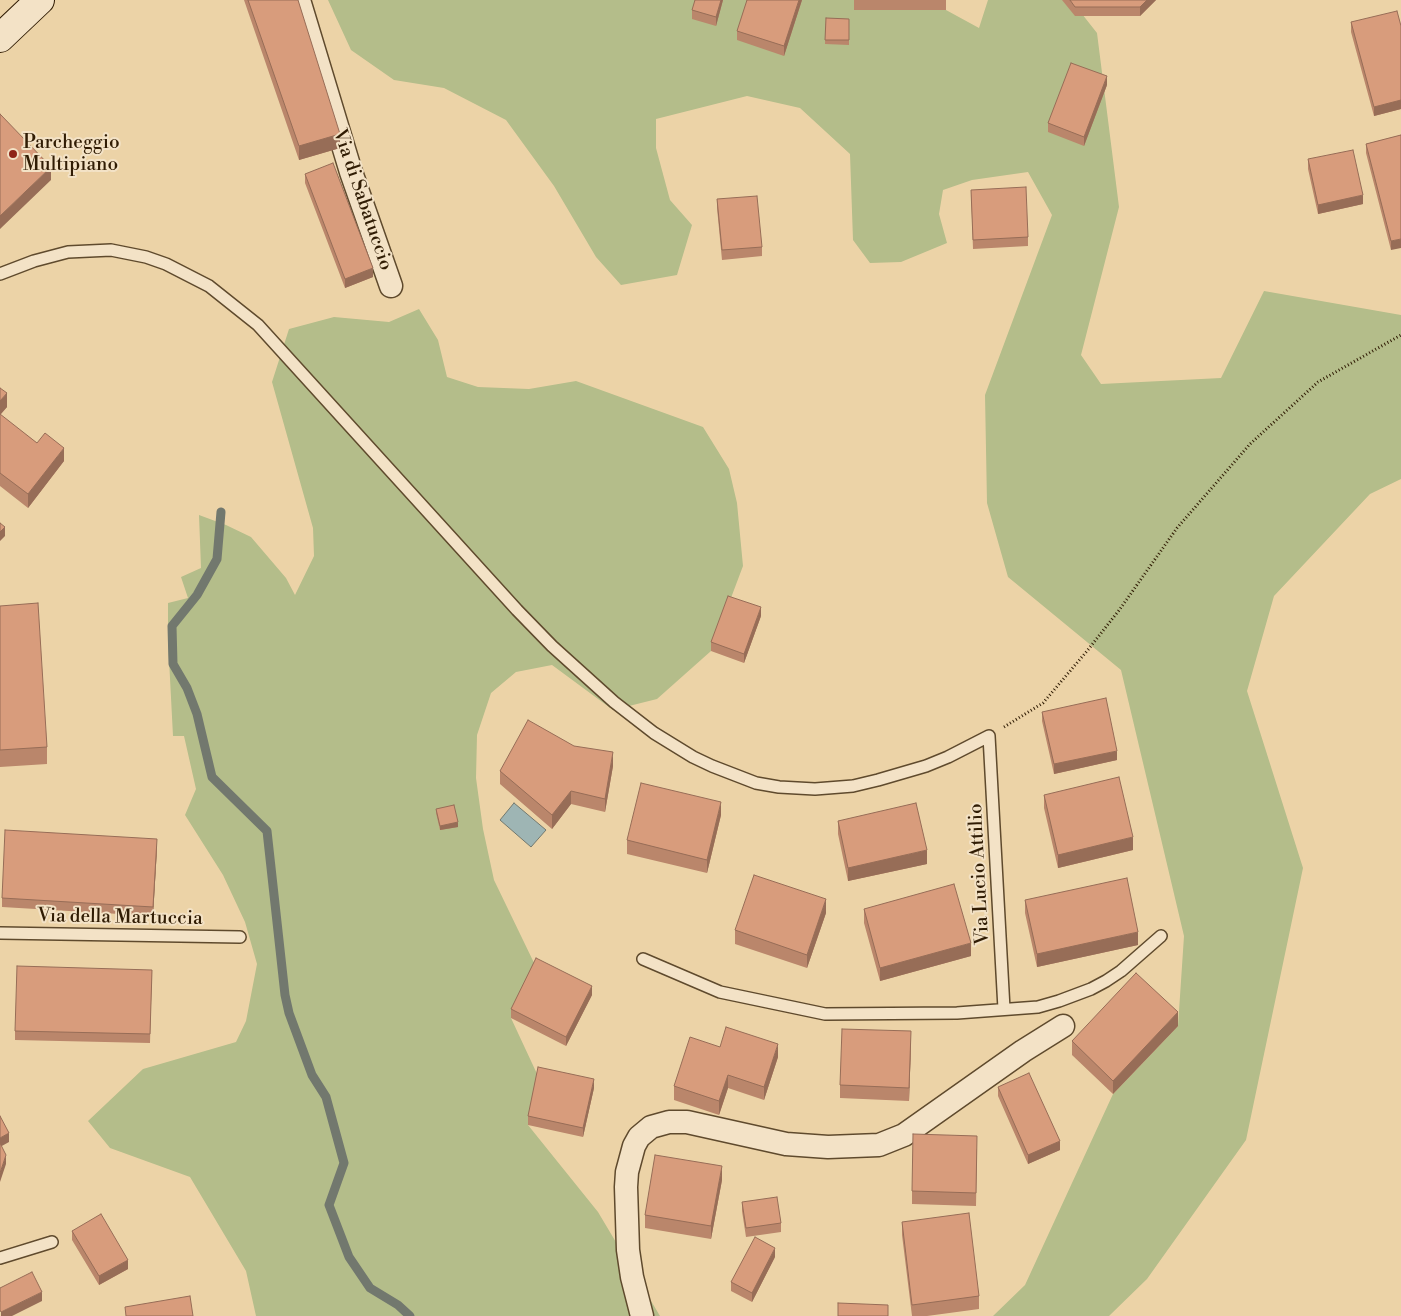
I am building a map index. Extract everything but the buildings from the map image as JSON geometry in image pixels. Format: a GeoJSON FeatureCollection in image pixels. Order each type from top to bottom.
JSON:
{"type":"FeatureCollection","features":[{"type":"Feature","properties":{"kind":"street"},"geometry":{"type":"LineString","coordinates":[[0,38],[40,0]]}},
{"type":"Feature","properties":{"kind":"street","name":"Via di Sabatuccio"},"geometry":{"type":"LineString","coordinates":[[299,0],[351,172],[391,286]]}},
{"type":"Feature","properties":{"kind":"street"},"geometry":{"type":"LineString","coordinates":[[642,1316],[632,1277],[628,1250],[626,1187],[629,1163],[634,1146],[639,1138],[651,1127],[669,1122],[686,1122],[786,1144],[828,1147],[870,1147],[879,1145],[904,1135],[1023,1051],[1063,1026]]}},
{"type":"Feature","properties":{"kind":"lane"},"geometry":{"type":"LineString","coordinates":[[0,274],[34,261],[68,252],[111,250],[146,257],[166,264],[208,286],[258,325],[517,610],[558,652],[614,702],[654,733],[712,766],[756,783],[778,787],[815,789],[853,786],[926,766],[989,736]]}},
{"type":"Feature","properties":{"kind":"lane","name":"Via Lucio Attilio"},"geometry":{"type":"LineString","coordinates":[[989,736],[1004,1009]]}},
{"type":"Feature","properties":{"kind":"lane","name":"Via della Martuccia"},"geometry":{"type":"LineString","coordinates":[[0,933],[240,937]]}},
{"type":"Feature","properties":{"kind":"lane"},"geometry":{"type":"LineString","coordinates":[[643,959],[720,992],[825,1014],[957,1013],[1048,1004],[1090,989],[1121,971],[1161,936]]}},
{"type":"Feature","properties":{"kind":"lane"},"geometry":{"type":"LineString","coordinates":[[0,1258],[52,1242]]}},
{"type":"Feature","properties":{"kind":"path"},"geometry":{"type":"LineString","coordinates":[[989,736],[1043,703],[1120,608],[1177,528],[1250,444],[1318,382],[1401,336]]}},
{"type":"Feature","properties":{"kind":"green space"},"geometry":{"type":"Polygon","coordinates":[[[328,0],[854,0],[854,10],[946,10],[979,28],[988,0],[1071,0],[1097,33],[1119,207],[1081,355],[1101,384],[1221,378],[1264,291],[1401,315],[1401,479],[1370,494],[1274,596],[1247,691],[1303,868],[1246,1140],[1147,1279],[1109,1316],[993,1316],[1025,1285],[1113,1094],[1178,1026],[1184,936],[1121,670],[1008,577],[987,503],[985,395],[1052,215],[1028,172],[972,180],[943,190],[939,214],[947,243],[901,262],[870,263],[853,240],[850,154],[800,108],[747,96],[656,119],[656,148],[670,200],[692,225],[677,275],[621,285],[596,257],[554,186],[506,120],[444,88],[394,80],[351,50],[328,0]]]}},
{"type":"Feature","properties":{"kind":"green space"},"geometry":{"type":"Polygon","coordinates":[[[419,309],[438,340],[447,377],[478,387],[529,389],[576,381],[703,427],[729,469],[737,503],[743,566],[711,651],[657,699],[613,710],[552,665],[516,672],[491,693],[477,735],[476,778],[483,829],[494,880],[536,967],[511,1018],[538,1076],[528,1125],[598,1212],[660,1316],[256,1316],[246,1271],[190,1177],[110,1148],[88,1121],[143,1069],[236,1042],[246,1021],[257,964],[245,922],[223,875],[185,815],[196,789],[184,736],[173,736],[168,603],[188,598],[181,577],[201,568],[199,515],[251,537],[286,578],[295,595],[314,556],[313,528],[272,382],[289,329],[334,317],[389,322],[419,309]]]}},
{"type":"Feature","properties":{"kind":"water"},"geometry":{"type":"Polygon","coordinates":[[[514,803],[546,830],[531,847],[500,820],[514,803]]]}},
{"type":"Feature","properties":{"kind":"waterway"},"geometry":{"type":"LineString","coordinates":[[221,512],[217,559],[197,595],[172,626],[173,664],[187,688],[197,714],[212,777],[267,831],[285,995],[289,1013],[312,1075],[326,1097],[344,1163],[329,1205],[349,1257],[370,1288],[398,1305],[410,1316]]}},
{"type":"Feature","properties":{"kind":"place","name":"Parcheggio Multipiano"},"geometry":{"type":"Point","coordinates":[13,154]}}]}
